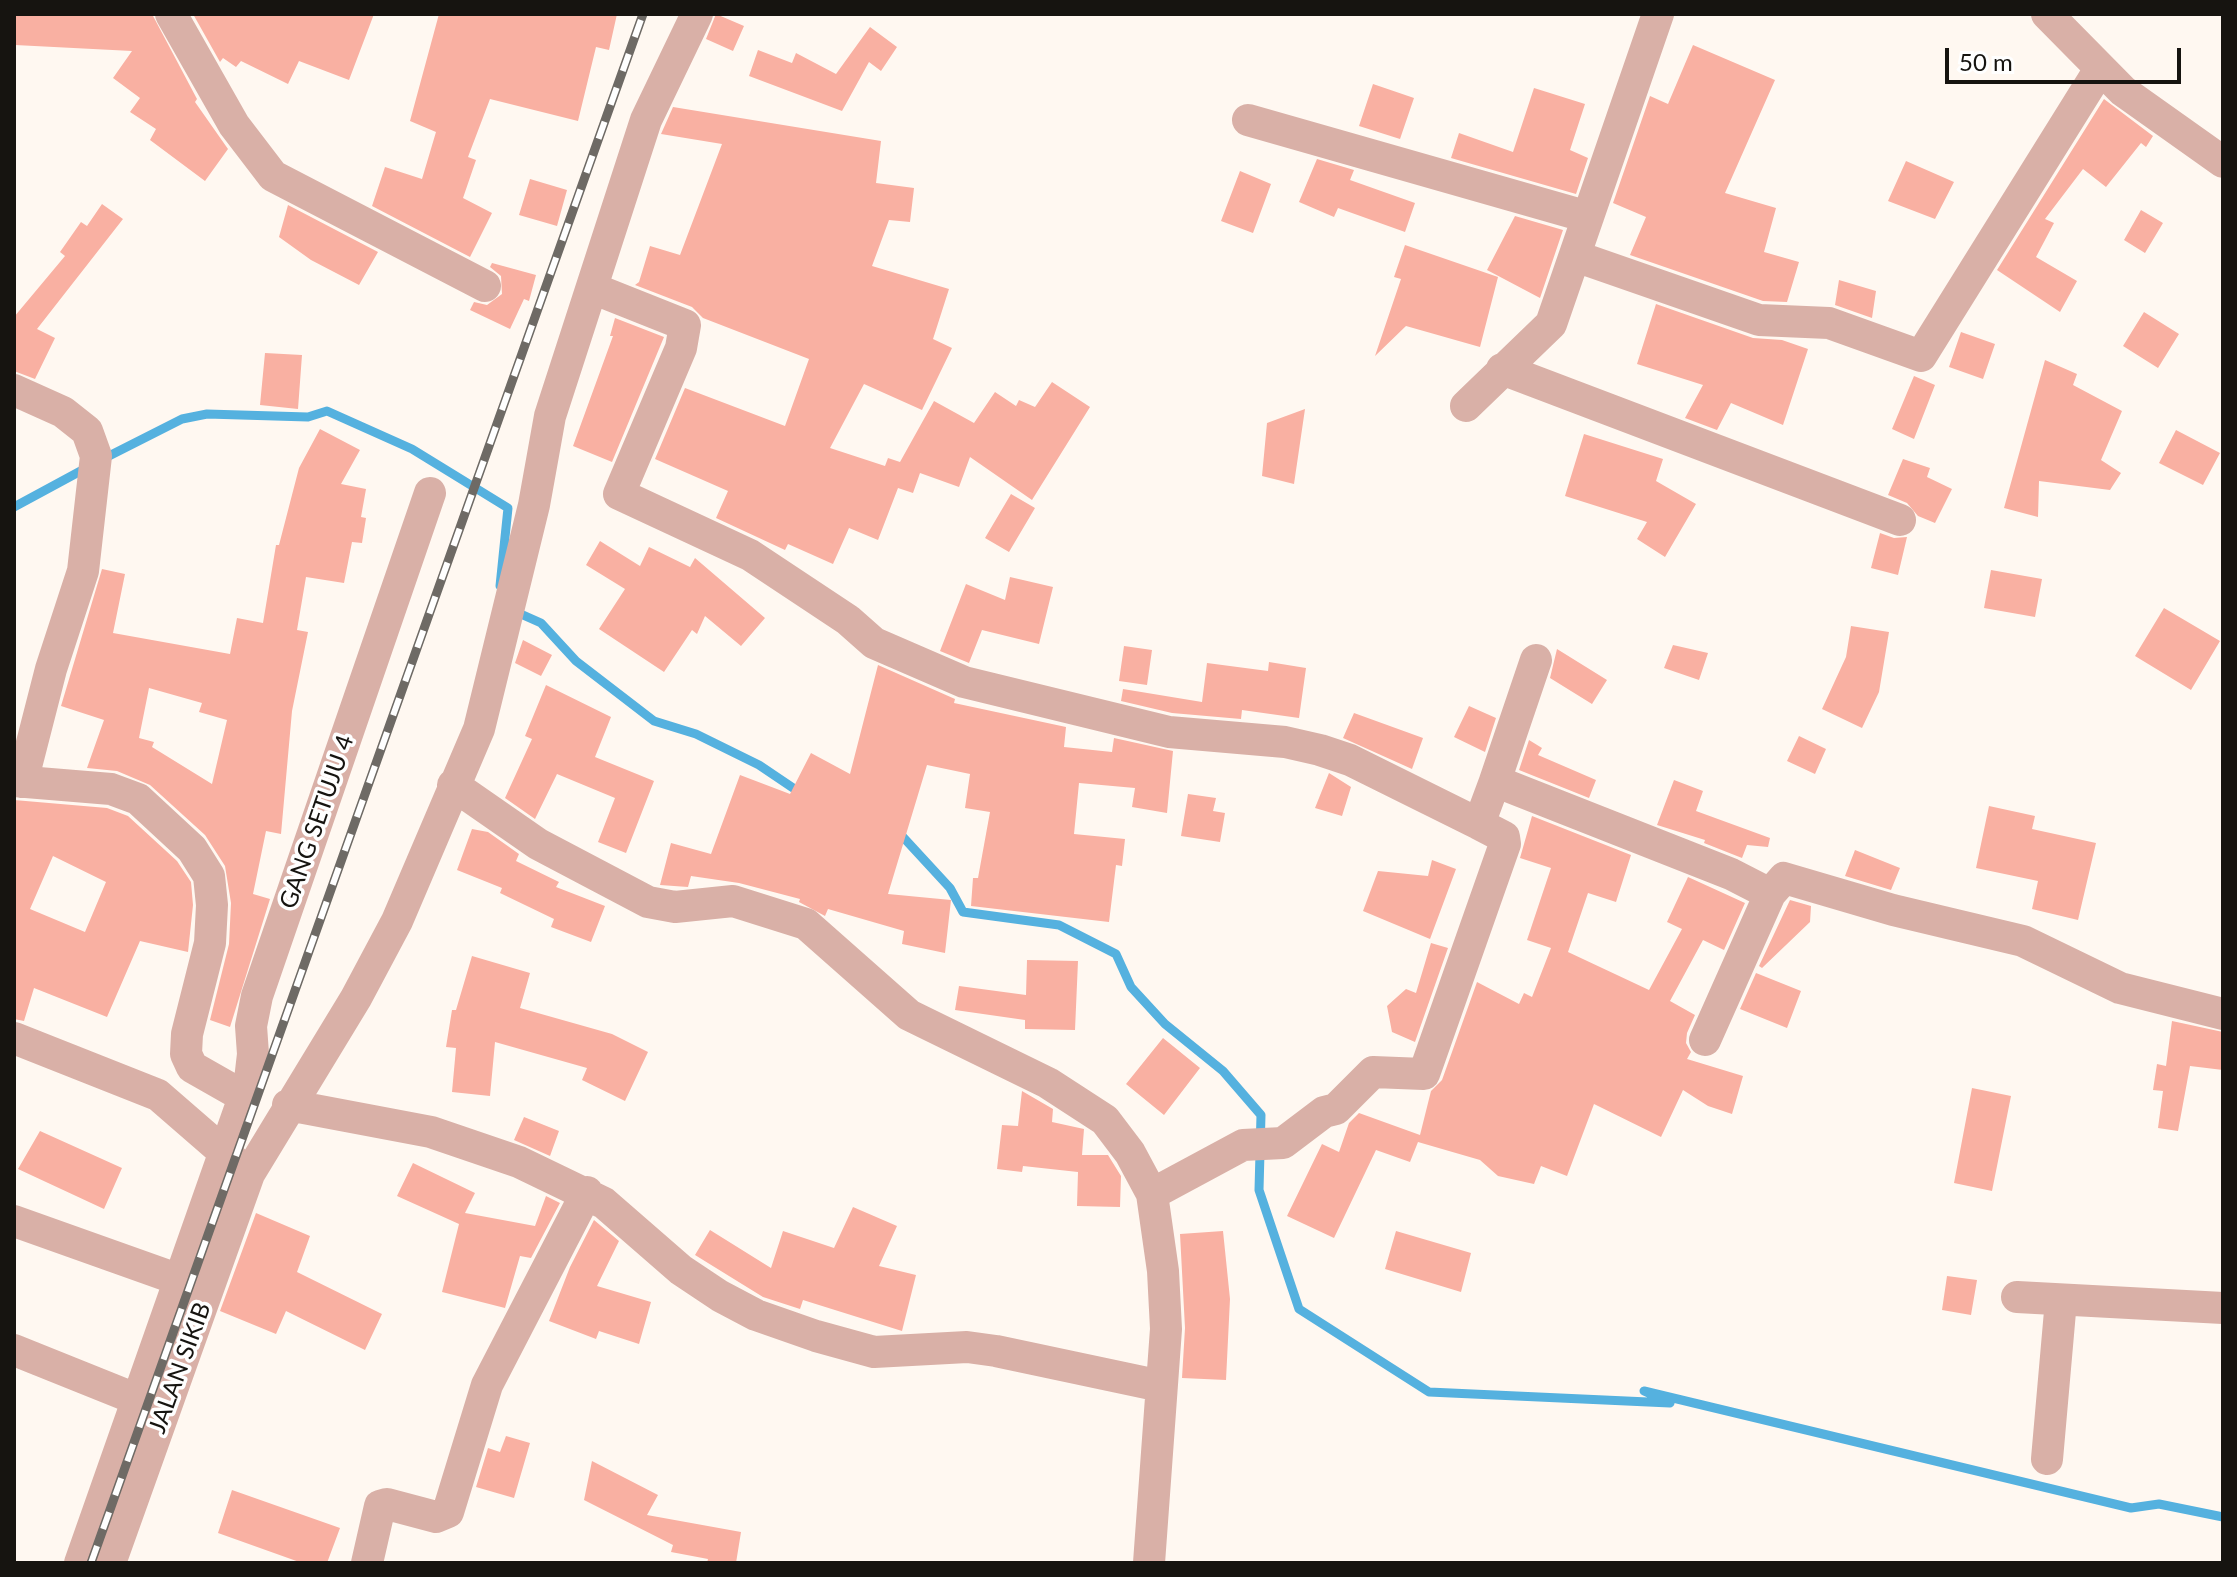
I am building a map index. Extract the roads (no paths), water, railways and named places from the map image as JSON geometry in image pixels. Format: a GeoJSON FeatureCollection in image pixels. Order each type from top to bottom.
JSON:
{"type":"FeatureCollection","features":[{"type":"Feature","properties":{"kind":"street"},"geometry":{"type":"LineString","coordinates":[[171,14],[234,125],[273,176],[485,286]]}},
{"type":"Feature","properties":{"kind":"street"},"geometry":{"type":"LineString","coordinates":[[80,1563],[177,1279],[236,1164],[288,1105],[356,998],[397,921],[483,716],[534,505],[550,416],[646,120],[697,14]]}},
{"type":"Feature","properties":{"kind":"street"},"geometry":{"type":"LineString","coordinates":[[1466,406],[1551,324],[1658,14]]}},
{"type":"Feature","properties":{"kind":"street"},"geometry":{"type":"LineString","coordinates":[[2047,14],[2136,101],[2223,162]]}},
{"type":"Feature","properties":{"kind":"street"},"geometry":{"type":"LineString","coordinates":[[1575,256],[1759,320],[1829,323],[1921,356],[2100,69]]}},
{"type":"Feature","properties":{"kind":"street"},"geometry":{"type":"LineString","coordinates":[[1248,120],[1588,217]]}},
{"type":"Feature","properties":{"kind":"street"},"geometry":{"type":"LineString","coordinates":[[592,288],[685,325],[671,372],[619,488],[622,497],[750,555],[848,620],[874,643],[964,682],[1169,732],[1285,742],[1320,750],[1350,760],[1504,837],[1505,844],[1424,1074],[1373,1072],[1336,1109],[1324,1112],[1283,1143],[1243,1145],[1152,1194]]}},
{"type":"Feature","properties":{"kind":"street"},"geometry":{"type":"LineString","coordinates":[[1502,369],[1900,520]]}},
{"type":"Feature","properties":{"kind":"street"},"geometry":{"type":"LineString","coordinates":[[14,390],[63,412],[87,431],[96,464],[83,571],[18,782],[111,789],[138,799],[192,849],[209,876],[212,905],[210,943],[187,1034],[186,1054],[192,1067],[243,1096]]}},
{"type":"Feature","properties":{"kind":"street","name":"GANG SETUJU 4"},"geometry":{"type":"LineString","coordinates":[[236,1164],[243,1096],[252,1067],[251,1026],[257,996],[430,493]]}},
{"type":"Feature","properties":{"kind":"street"},"geometry":{"type":"LineString","coordinates":[[1479,824],[1536,660]]}},
{"type":"Feature","properties":{"kind":"street"},"geometry":{"type":"LineString","coordinates":[[1495,781],[1731,874],[1770,894]]}},
{"type":"Feature","properties":{"kind":"street"},"geometry":{"type":"LineString","coordinates":[[453,785],[538,844],[648,902],[675,907],[733,901],[806,924],[909,1015],[1048,1083],[1105,1120],[1130,1153],[1152,1194],[1166,1329],[1149,1563]]}},
{"type":"Feature","properties":{"kind":"street"},"geometry":{"type":"LineString","coordinates":[[1705,1040],[1770,894],[1780,879],[2023,941],[2120,988],[2151,999],[2223,1014]]}},
{"type":"Feature","properties":{"kind":"street"},"geometry":{"type":"LineString","coordinates":[[14,1038],[158,1095],[236,1164]]}},
{"type":"Feature","properties":{"kind":"street"},"geometry":{"type":"LineString","coordinates":[[288,1105],[431,1132],[519,1162],[587,1192],[620,1215],[681,1270],[720,1296],[756,1315],[816,1336],[874,1352],[967,1347],[996,1351],[1161,1386]]}},
{"type":"Feature","properties":{"kind":"street","name":"JALAN SIKIB"},"geometry":{"type":"LineString","coordinates":[[110,1563],[236,1164]]}},
{"type":"Feature","properties":{"kind":"street"},"geometry":{"type":"LineString","coordinates":[[367,1563],[380,1506],[387,1504],[436,1517],[448,1512],[487,1385],[587,1192]]}},
{"type":"Feature","properties":{"kind":"street"},"geometry":{"type":"LineString","coordinates":[[14,1221],[177,1279]]}},
{"type":"Feature","properties":{"kind":"street"},"geometry":{"type":"LineString","coordinates":[[2017,1297],[2223,1308]]}},
{"type":"Feature","properties":{"kind":"street"},"geometry":{"type":"LineString","coordinates":[[2047,1459],[2061,1300]]}},
{"type":"Feature","properties":{"kind":"street"},"geometry":{"type":"LineString","coordinates":[[14,1350],[136,1399]]}},
{"type":"Feature","properties":{"kind":"waterway"},"geometry":{"type":"LineString","coordinates":[[101,460],[182,419],[207,414],[308,417],[327,411],[412,449],[508,508],[500,586]]}},
{"type":"Feature","properties":{"kind":"waterway"},"geometry":{"type":"LineString","coordinates":[[14,507],[88,467]]}},
{"type":"Feature","properties":{"kind":"waterway"},"geometry":{"type":"LineString","coordinates":[[514,611],[541,623],[576,661],[654,721],[696,734],[759,765],[802,794]]}},
{"type":"Feature","properties":{"kind":"waterway"},"geometry":{"type":"LineString","coordinates":[[896,834],[903,837],[950,888],[963,912],[1059,925],[1116,954],[1131,987],[1165,1024],[1223,1071],[1261,1115],[1259,1190],[1299,1309],[1429,1392],[1670,1403],[1644,1391],[2131,1508],[2159,1504],[2223,1517]]}},
{"type":"Feature","properties":{"kind":"railway"},"geometry":{"type":"LineString","coordinates":[[91,1563],[643,14]]}}]}
